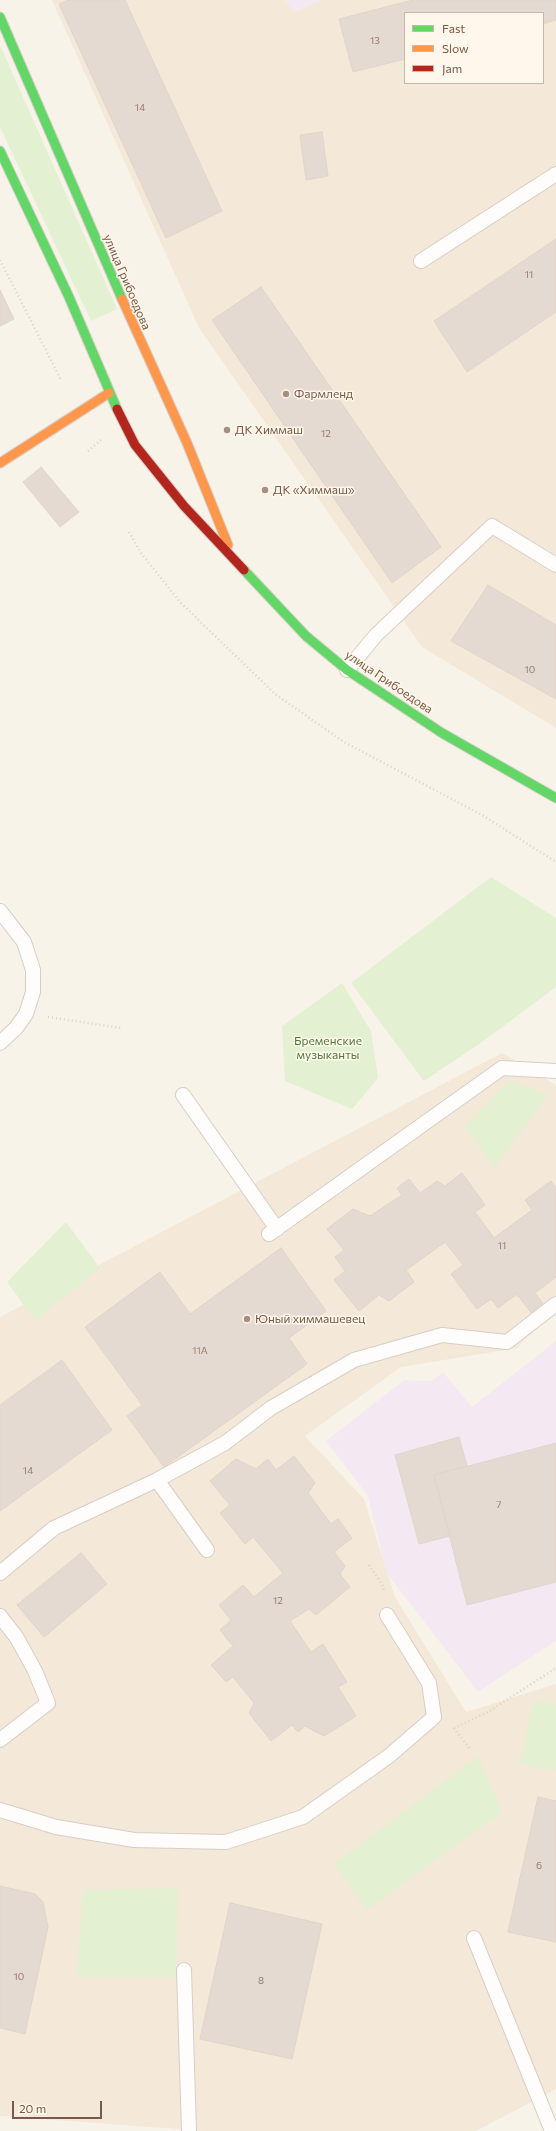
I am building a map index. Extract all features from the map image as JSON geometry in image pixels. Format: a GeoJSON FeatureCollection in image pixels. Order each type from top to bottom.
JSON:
{"type":"FeatureCollection","features":[{"type":"Feature","properties":{"kind":"main road","name":"улица Грибоедова"},"geometry":{"type":"LineString","coordinates":[[0,17],[145,353],[187,443],[232,556]]}},
{"type":"Feature","properties":{"kind":"main road","name":"улица Грибоедова"},"geometry":{"type":"LineString","coordinates":[[0,151],[69,297],[109,393],[135,445],[184,506],[306,636],[347,670],[442,733],[556,798]]}},
{"type":"Feature","properties":{"kind":"main road"},"geometry":{"type":"LineString","coordinates":[[0,463],[109,393]]}},
{"type":"Feature","properties":{"kind":"lane"},"geometry":{"type":"LineString","coordinates":[[421,261],[556,174]]}},
{"type":"Feature","properties":{"kind":"lane"},"geometry":{"type":"LineString","coordinates":[[347,670],[376,635],[492,526],[556,565]]}},
{"type":"Feature","properties":{"kind":"lane"},"geometry":{"type":"LineString","coordinates":[[0,911],[24,942],[33,970],[33,992],[26,1014],[16,1028],[0,1043]]}},
{"type":"Feature","properties":{"kind":"lane"},"geometry":{"type":"LineString","coordinates":[[183,1095],[273,1231],[502,1068],[556,1071]]}},
{"type":"Feature","properties":{"kind":"lane"},"geometry":{"type":"LineString","coordinates":[[0,1573],[54,1528],[157,1480],[225,1443],[271,1408],[354,1360],[442,1335],[507,1342],[556,1304]]}},
{"type":"Feature","properties":{"kind":"lane"},"geometry":{"type":"LineString","coordinates":[[157,1480],[207,1550]]}},
{"type":"Feature","properties":{"kind":"lane"},"geometry":{"type":"LineString","coordinates":[[0,1810],[56,1827],[134,1840],[226,1842],[303,1817],[389,1756],[434,1717],[429,1683],[387,1615]]}},
{"type":"Feature","properties":{"kind":"lane"},"geometry":{"type":"LineString","coordinates":[[0,1616],[17,1638],[36,1671],[48,1703],[0,1740]]}},
{"type":"Feature","properties":{"kind":"lane"},"geometry":{"type":"LineString","coordinates":[[474,1938],[552,2131]]}},
{"type":"Feature","properties":{"kind":"lane"},"geometry":{"type":"LineString","coordinates":[[184,1970],[189,2131]]}},
{"type":"Feature","properties":{"kind":"path"},"geometry":{"type":"LineString","coordinates":[[0,260],[61,380]]}},
{"type":"Feature","properties":{"kind":"path"},"geometry":{"type":"LineString","coordinates":[[88,452],[104,438]]}},
{"type":"Feature","properties":{"kind":"path"},"geometry":{"type":"LineString","coordinates":[[129,532],[141,553],[180,602],[275,694],[344,742],[482,815],[556,862]]}},
{"type":"Feature","properties":{"kind":"path"},"geometry":{"type":"LineString","coordinates":[[26,1014],[122,1028]]}},
{"type":"Feature","properties":{"kind":"path"},"geometry":{"type":"LineString","coordinates":[[369,1565],[383,1586]]}},
{"type":"Feature","properties":{"kind":"path"},"geometry":{"type":"LineString","coordinates":[[454,1728],[488,1712],[556,1668]]}},
{"type":"Feature","properties":{"kind":"path"},"geometry":{"type":"LineString","coordinates":[[434,1717],[454,1728],[470,1749]]}},
{"type":"Feature","properties":{"kind":"shaded area"},"geometry":{"type":"Polygon","coordinates":[[[52,0],[556,0],[556,728],[422,647],[199,328],[52,0]]]}},
{"type":"Feature","properties":{"kind":"shaded area"},"geometry":{"type":"Polygon","coordinates":[[[285,0],[322,0],[294,13],[285,0]]]}},
{"type":"Feature","properties":{"kind":"shaded area"},"geometry":{"type":"Polygon","coordinates":[[[502,1053],[556,1085],[556,1308],[517,1348],[401,1367],[305,1436],[364,1499],[395,1597],[466,1712],[556,1684],[556,2089],[476,2131],[205,2131],[0,2116],[0,1317],[502,1053]]]}},
{"type":"Feature","properties":{"kind":"shaded area"},"geometry":{"type":"Polygon","coordinates":[[[556,1341],[556,1641],[478,1692],[386,1572],[368,1496],[326,1441],[404,1380],[432,1381],[443,1372],[472,1407],[556,1341]]]}},
{"type":"Feature","properties":{"kind":"green space"},"geometry":{"type":"Polygon","coordinates":[[[0,45],[117,309],[91,321],[0,127],[0,45]]]}},
{"type":"Feature","properties":{"kind":"green space"},"geometry":{"type":"Polygon","coordinates":[[[491,877],[556,918],[556,987],[482,1042],[424,1081],[351,983],[491,877]]]}},
{"type":"Feature","properties":{"kind":"green space","name":"Бременские музыканты"},"geometry":{"type":"Polygon","coordinates":[[[342,983],[371,1031],[378,1078],[352,1109],[285,1081],[282,1026],[342,983]]]}},
{"type":"Feature","properties":{"kind":"green space"},"geometry":{"type":"Polygon","coordinates":[[[510,1080],[548,1095],[494,1168],[465,1126],[510,1080]]]}},
{"type":"Feature","properties":{"kind":"green space"},"geometry":{"type":"Polygon","coordinates":[[[66,1222],[100,1268],[35,1320],[7,1282],[66,1222]]]}},
{"type":"Feature","properties":{"kind":"green space"},"geometry":{"type":"Polygon","coordinates":[[[533,1700],[556,1705],[556,1770],[520,1764],[533,1700]]]}},
{"type":"Feature","properties":{"kind":"green space"},"geometry":{"type":"Polygon","coordinates":[[[478,1756],[502,1812],[367,1910],[334,1864],[478,1756]]]}},
{"type":"Feature","properties":{"kind":"green space"},"geometry":{"type":"Polygon","coordinates":[[[178,1888],[176,1977],[77,1977],[83,1890],[178,1888]]]}},
{"type":"Feature","properties":{"kind":"building"},"geometry":{"type":"Polygon","coordinates":[[[68,0],[125,0],[222,211],[166,238],[59,4],[68,0]]]}},
{"type":"Feature","properties":{"kind":"building"},"geometry":{"type":"Polygon","coordinates":[[[413,0],[556,0],[556,20],[544,24],[544,12],[404,12],[404,59],[353,72],[339,19],[413,0]]]}},
{"type":"Feature","properties":{"kind":"building"},"geometry":{"type":"Polygon","coordinates":[[[322,132],[328,176],[306,180],[300,135],[322,132]]]}},
{"type":"Feature","properties":{"kind":"building"},"geometry":{"type":"Polygon","coordinates":[[[556,239],[556,312],[467,372],[434,321],[556,239]]]}},
{"type":"Feature","properties":{"kind":"building"},"geometry":{"type":"Polygon","coordinates":[[[261,287],[441,547],[392,583],[212,320],[261,287]]]}},
{"type":"Feature","properties":{"kind":"building"},"geometry":{"type":"Polygon","coordinates":[[[0,290],[14,319],[0,326],[0,290]]]}},
{"type":"Feature","properties":{"kind":"building"},"geometry":{"type":"Polygon","coordinates":[[[41,467],[79,512],[60,527],[23,482],[41,467]]]}},
{"type":"Feature","properties":{"kind":"building"},"geometry":{"type":"Polygon","coordinates":[[[488,585],[556,625],[556,699],[451,641],[488,585]]]}},
{"type":"Feature","properties":{"kind":"building"},"geometry":{"type":"Polygon","coordinates":[[[462,1173],[485,1205],[475,1212],[494,1238],[532,1210],[525,1200],[551,1181],[556,1188],[556,1277],[535,1293],[544,1305],[532,1314],[517,1294],[498,1308],[491,1299],[477,1309],[451,1274],[463,1265],[445,1242],[406,1270],[414,1282],[389,1301],[379,1295],[359,1311],[334,1280],[345,1271],[335,1257],[344,1250],[327,1229],[353,1209],[370,1216],[402,1195],[397,1188],[409,1179],[420,1193],[437,1181],[445,1186],[462,1173]]]}},
{"type":"Feature","properties":{"kind":"building"},"geometry":{"type":"Polygon","coordinates":[[[281,1248],[326,1311],[289,1338],[307,1364],[164,1467],[127,1416],[142,1405],[85,1327],[160,1272],[190,1314],[281,1248]]]}},
{"type":"Feature","properties":{"kind":"building"},"geometry":{"type":"Polygon","coordinates":[[[62,1360],[112,1430],[0,1511],[0,1405],[62,1360]]]}},
{"type":"Feature","properties":{"kind":"building"},"geometry":{"type":"Polygon","coordinates":[[[459,1437],[467,1466],[434,1475],[450,1536],[419,1544],[395,1455],[459,1437]]]}},
{"type":"Feature","properties":{"kind":"building"},"geometry":{"type":"Polygon","coordinates":[[[556,1443],[556,1582],[467,1605],[434,1475],[556,1443]]]}},
{"type":"Feature","properties":{"kind":"building"},"geometry":{"type":"Polygon","coordinates":[[[294,1456],[315,1483],[308,1493],[331,1524],[338,1519],[352,1538],[334,1552],[345,1566],[340,1574],[350,1587],[316,1615],[309,1609],[290,1621],[311,1652],[323,1644],[347,1682],[338,1687],[356,1716],[324,1736],[305,1726],[298,1732],[292,1725],[271,1741],[249,1713],[254,1703],[233,1677],[226,1682],[211,1665],[233,1646],[220,1630],[231,1620],[219,1605],[243,1585],[254,1597],[283,1573],[253,1537],[245,1544],[220,1513],[230,1505],[210,1481],[236,1459],[256,1469],[268,1459],[276,1470],[294,1456]]]}},
{"type":"Feature","properties":{"kind":"building"},"geometry":{"type":"Polygon","coordinates":[[[81,1553],[107,1584],[44,1637],[17,1605],[81,1553]]]}},
{"type":"Feature","properties":{"kind":"building"},"geometry":{"type":"Polygon","coordinates":[[[538,1797],[556,1801],[556,1942],[508,1932],[538,1797]]]}},
{"type":"Feature","properties":{"kind":"building"},"geometry":{"type":"Polygon","coordinates":[[[0,1886],[35,1894],[43,1902],[48,1927],[25,2034],[0,2028],[0,1886]]]}},
{"type":"Feature","properties":{"kind":"building"},"geometry":{"type":"Polygon","coordinates":[[[230,1903],[322,1924],[292,2059],[200,2039],[230,1903]]]}},
{"type":"Feature","properties":{"kind":"traffic: fast"},"geometry":{"type":"LineString","coordinates":[[0,17],[122,299]]}},
{"type":"Feature","properties":{"kind":"traffic: fast"},"geometry":{"type":"LineString","coordinates":[[0,151],[69,297],[117,409]]}},
{"type":"Feature","properties":{"kind":"traffic: fast"},"geometry":{"type":"LineString","coordinates":[[244,570],[306,636],[347,670],[442,733],[556,798]]}},
{"type":"Feature","properties":{"kind":"traffic: slow"},"geometry":{"type":"LineString","coordinates":[[122,299],[187,443],[228,545]]}},
{"type":"Feature","properties":{"kind":"traffic: slow"},"geometry":{"type":"LineString","coordinates":[[0,463],[109,393]]}},
{"type":"Feature","properties":{"kind":"traffic: jam"},"geometry":{"type":"LineString","coordinates":[[117,409],[135,445],[184,506],[244,570]]}},
{"type":"Feature","properties":{"kind":"place","name":"Фармленд"},"geometry":{"type":"Point","coordinates":[286,394]}},
{"type":"Feature","properties":{"kind":"place","name":"ДК Химмаш"},"geometry":{"type":"Point","coordinates":[227,430]}},
{"type":"Feature","properties":{"kind":"place","name":"ДК «Химмаш»"},"geometry":{"type":"Point","coordinates":[265,490]}},
{"type":"Feature","properties":{"kind":"place","name":"Юный химмашевец"},"geometry":{"type":"Point","coordinates":[247,1319]}}]}
